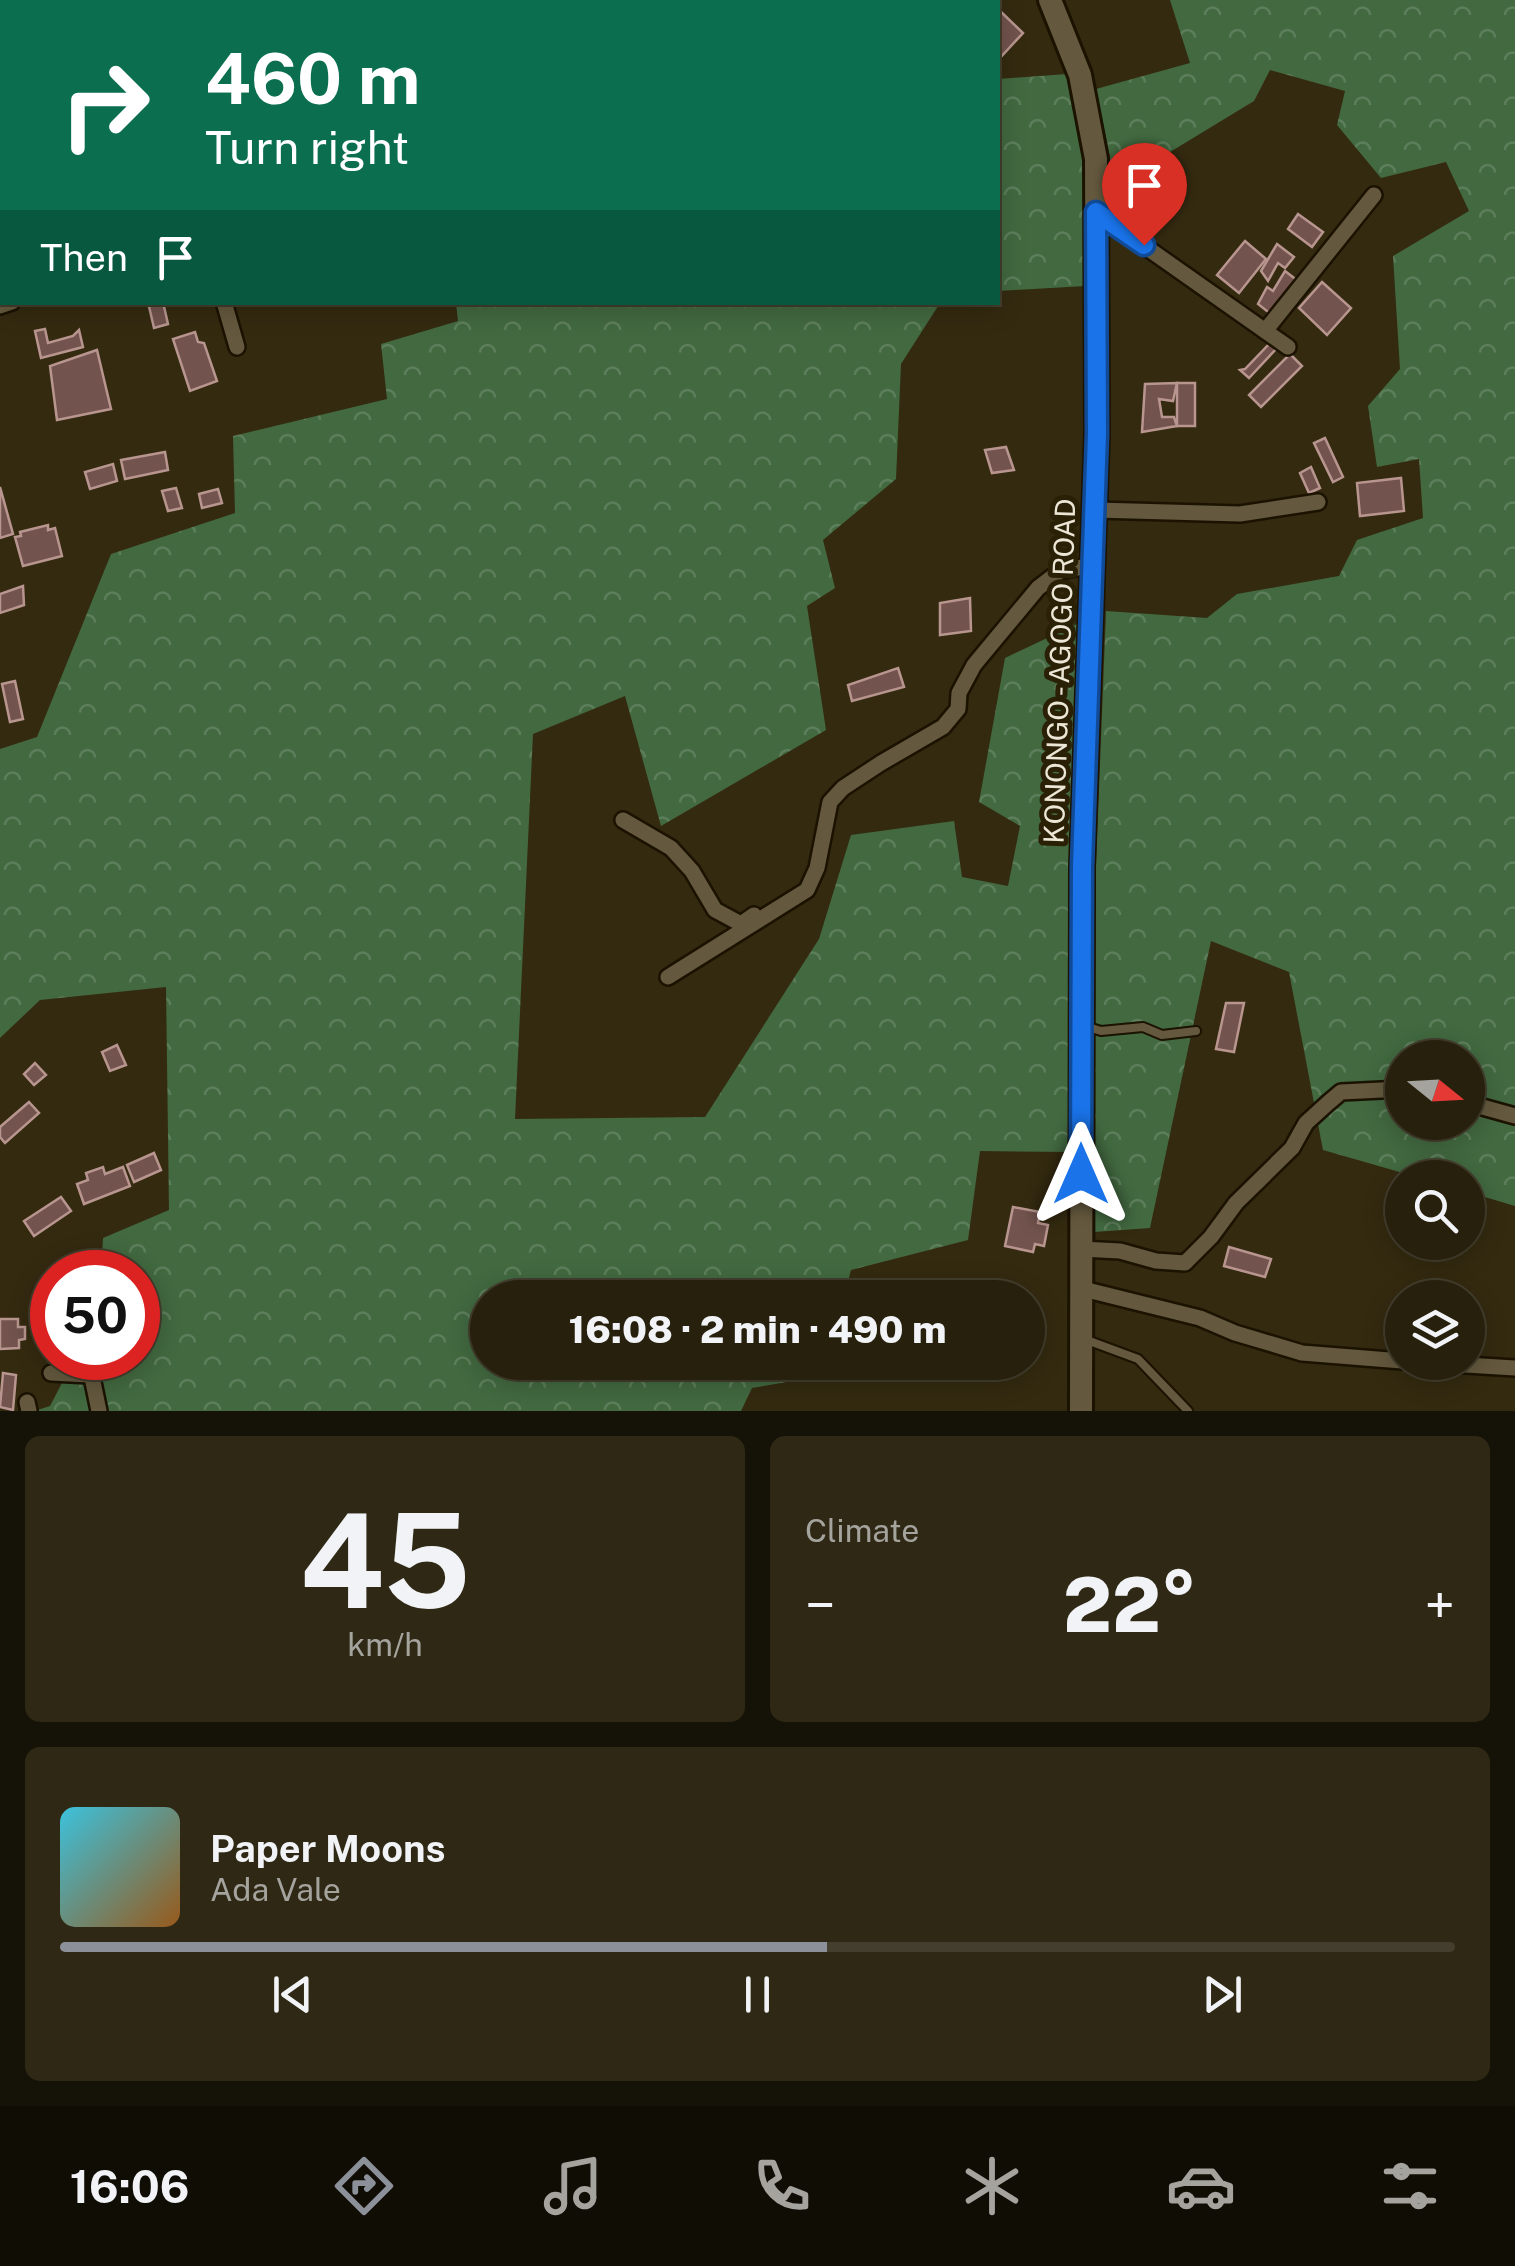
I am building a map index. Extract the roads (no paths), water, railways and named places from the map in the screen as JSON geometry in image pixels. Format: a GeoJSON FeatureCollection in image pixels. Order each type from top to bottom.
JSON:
{"type":"FeatureCollection","features":[{"type":"Feature","properties":{"kind":"main road","name":"KONONGO - AGOGO ROAD"},"geometry":{"type":"LineString","coordinates":[[1050,0],[1080,75],[1096,159],[1096,510],[1082,866],[1080,1411]]}},
{"type":"Feature","properties":{"kind":"street"},"geometry":{"type":"LineString","coordinates":[[1265,331],[1374,195]]}},
{"type":"Feature","properties":{"kind":"street"},"geometry":{"type":"LineString","coordinates":[[1096,212],[1288,347]]}},
{"type":"Feature","properties":{"kind":"street"},"geometry":{"type":"LineString","coordinates":[[225,305],[236,347]]}},
{"type":"Feature","properties":{"kind":"street"},"geometry":{"type":"LineString","coordinates":[[1096,510],[1240,514],[1318,502]]}},
{"type":"Feature","properties":{"kind":"street"},"geometry":{"type":"LineString","coordinates":[[668,977],[788,905],[806,890],[817,868],[830,802],[880,762],[943,727],[958,708],[959,693],[974,665],[1038,588],[1060,571],[1094,564]]}},
{"type":"Feature","properties":{"kind":"street"},"geometry":{"type":"LineString","coordinates":[[623,820],[671,848],[692,871],[715,910],[741,924],[800,887]]}},
{"type":"Feature","properties":{"kind":"street"},"geometry":{"type":"LineString","coordinates":[[1081,1249],[1120,1250],[1156,1261],[1185,1263],[1236,1203],[1292,1148],[1306,1123],[1328,1103],[1341,1092],[1385,1090]]}},
{"type":"Feature","properties":{"kind":"street"},"geometry":{"type":"LineString","coordinates":[[1485,1108],[1515,1116]]}},
{"type":"Feature","properties":{"kind":"street"},"geometry":{"type":"LineString","coordinates":[[1079,1288],[1200,1318],[1302,1353],[1385,1360]]}},
{"type":"Feature","properties":{"kind":"street"},"geometry":{"type":"LineString","coordinates":[[1485,1366],[1515,1368]]}},
{"type":"Feature","properties":{"kind":"street"},"geometry":{"type":"LineString","coordinates":[[92,1380],[99,1411]]}},
{"type":"Feature","properties":{"kind":"lane"},"geometry":{"type":"LineString","coordinates":[[1081,1024],[1101,1031],[1142,1027],[1162,1035],[1196,1031]]}},
{"type":"Feature","properties":{"kind":"lane"},"geometry":{"type":"LineString","coordinates":[[1080,1338],[1138,1359],[1188,1411]]}}]}
